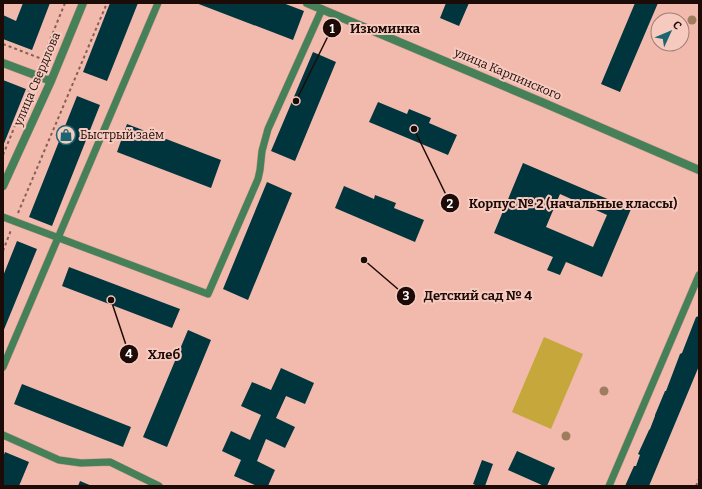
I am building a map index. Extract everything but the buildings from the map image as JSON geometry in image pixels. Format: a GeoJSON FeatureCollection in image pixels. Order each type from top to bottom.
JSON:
{"type":"FeatureCollection","features":[{"type":"Feature","properties":{"kind":"street","name":"улица Свердлова"},"geometry":{"type":"LineString","coordinates":[[3,186],[51,81],[83,3]]}},
{"type":"Feature","properties":{"kind":"street","name":"улица Карпинского"},"geometry":{"type":"LineString","coordinates":[[307,3],[699,170]]}},
{"type":"Feature","properties":{"kind":"street"},"geometry":{"type":"LineString","coordinates":[[3,62],[51,81]]}},
{"type":"Feature","properties":{"kind":"lane"},"geometry":{"type":"LineString","coordinates":[[3,367],[57,237],[158,3]]}},
{"type":"Feature","properties":{"kind":"lane"},"geometry":{"type":"LineString","coordinates":[[3,217],[208,294],[258,179],[262,151],[268,129],[322,9]]}},
{"type":"Feature","properties":{"kind":"lane"},"geometry":{"type":"LineString","coordinates":[[609,486],[699,275]]}},
{"type":"Feature","properties":{"kind":"lane"},"geometry":{"type":"LineString","coordinates":[[3,435],[59,460],[81,463],[110,462],[159,486]]}},
{"type":"Feature","properties":{"kind":"path"},"geometry":{"type":"LineString","coordinates":[[3,252],[107,3]]}},
{"type":"Feature","properties":{"kind":"path"},"geometry":{"type":"LineString","coordinates":[[3,44],[42,59]]}},
{"type":"Feature","properties":{"kind":"path"},"geometry":{"type":"LineString","coordinates":[[696,486],[699,479]]}},
{"type":"Feature","properties":{"kind":"shaded area"},"geometry":{"type":"Polygon","coordinates":[[[544,337],[583,354],[551,429],[512,412],[544,337]]]}},
{"type":"Feature","properties":{"kind":"place","name":"Изюминка"},"geometry":{"type":"Point","coordinates":[296,101]}},
{"type":"Feature","properties":{"kind":"place","name":"Корпус № 2 (начальные классы)"},"geometry":{"type":"Point","coordinates":[414,129]}},
{"type":"Feature","properties":{"kind":"place","name":"Быстрый заём"},"geometry":{"type":"Point","coordinates":[66,135]}},
{"type":"Feature","properties":{"kind":"place","name":"Детский сад № 4"},"geometry":{"type":"Point","coordinates":[364,260]}},
{"type":"Feature","properties":{"kind":"place","name":"Хлеб"},"geometry":{"type":"Point","coordinates":[111,300]}}]}
